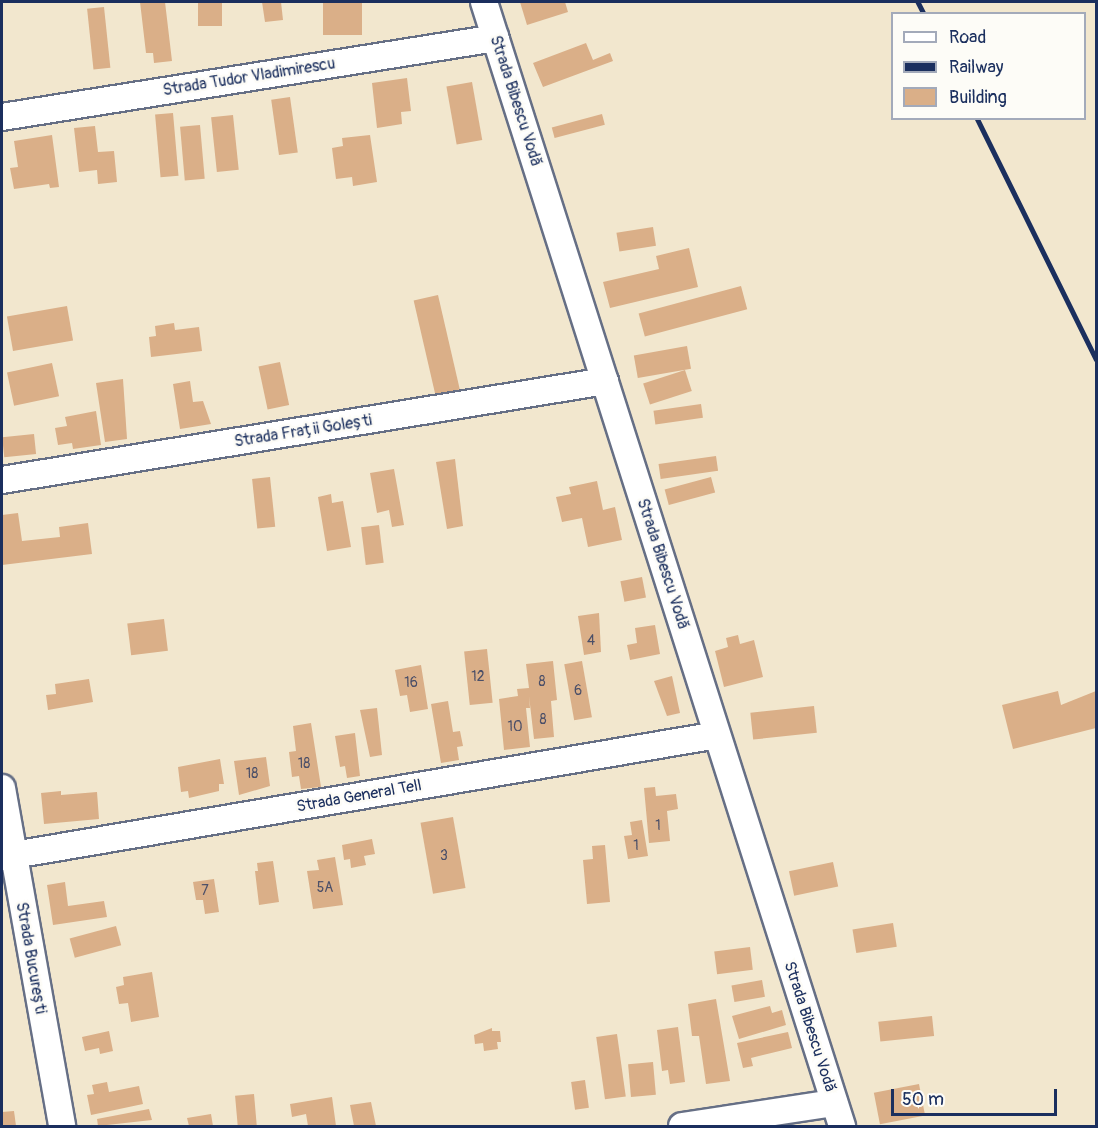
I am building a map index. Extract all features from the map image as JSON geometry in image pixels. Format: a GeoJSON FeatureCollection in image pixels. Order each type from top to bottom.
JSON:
{"type":"FeatureCollection","features":[{"type":"Feature","properties":{"kind":"street","name":"Strada Bibescu Vodă"},"geometry":{"type":"LineString","coordinates":[[484,2],[838,1115]]}},
{"type":"Feature","properties":{"kind":"street","name":"Strada Tudor Vladimirescu"},"geometry":{"type":"LineString","coordinates":[[2,117],[496,38]]}},
{"type":"Feature","properties":{"kind":"street","name":"Strada Frații Golești"},"geometry":{"type":"LineString","coordinates":[[2,480],[605,381]]}},
{"type":"Feature","properties":{"kind":"street","name":"Strada General Tell"},"geometry":{"type":"LineString","coordinates":[[7,856],[717,735]]}},
{"type":"Feature","properties":{"kind":"street","name":"Strada București"},"geometry":{"type":"LineString","coordinates":[[2,788],[7,856],[62,1126]]}},
{"type":"Feature","properties":{"kind":"street"},"geometry":{"type":"LineString","coordinates":[[682,1126],[838,1115]]}},
{"type":"Feature","properties":{"kind":"building"},"geometry":{"type":"Polygon","coordinates":[[[140,2],[165,2],[172,61],[154,63],[153,53],[146,53],[140,2]]]}},
{"type":"Feature","properties":{"kind":"building"},"geometry":{"type":"Polygon","coordinates":[[[198,2],[222,2],[222,26],[198,26],[198,2]]]}},
{"type":"Feature","properties":{"kind":"building"},"geometry":{"type":"Polygon","coordinates":[[[262,2],[281,2],[283,20],[265,22],[262,2]]]}},
{"type":"Feature","properties":{"kind":"building"},"geometry":{"type":"Polygon","coordinates":[[[323,2],[362,2],[362,35],[323,35],[323,2]]]}},
{"type":"Feature","properties":{"kind":"building"},"geometry":{"type":"Polygon","coordinates":[[[520,2],[565,2],[568,12],[527,25],[520,2]]]}},
{"type":"Feature","properties":{"kind":"building"},"geometry":{"type":"Polygon","coordinates":[[[104,7],[110,68],[93,69],[87,9],[104,7]]]}},
{"type":"Feature","properties":{"kind":"building"},"geometry":{"type":"Polygon","coordinates":[[[586,43],[593,60],[610,53],[613,61],[543,87],[533,63],[586,43]]]}},
{"type":"Feature","properties":{"kind":"building"},"geometry":{"type":"Polygon","coordinates":[[[407,78],[411,111],[401,112],[402,124],[377,128],[372,83],[407,78]]]}},
{"type":"Feature","properties":{"kind":"building"},"geometry":{"type":"Polygon","coordinates":[[[472,82],[482,140],[457,145],[446,87],[472,82]]]}},
{"type":"Feature","properties":{"kind":"building"},"geometry":{"type":"Polygon","coordinates":[[[290,97],[298,152],[279,155],[271,100],[290,97]]]}},
{"type":"Feature","properties":{"kind":"building"},"geometry":{"type":"Polygon","coordinates":[[[173,113],[178,176],[161,177],[155,115],[173,113]]]}},
{"type":"Feature","properties":{"kind":"building"},"geometry":{"type":"Polygon","coordinates":[[[602,114],[605,125],[555,138],[552,127],[602,114]]]}},
{"type":"Feature","properties":{"kind":"building"},"geometry":{"type":"Polygon","coordinates":[[[233,115],[239,170],[217,172],[211,117],[233,115]]]}},
{"type":"Feature","properties":{"kind":"building"},"geometry":{"type":"Polygon","coordinates":[[[200,125],[205,179],[185,181],[180,127],[200,125]]]}},
{"type":"Feature","properties":{"kind":"building"},"geometry":{"type":"Polygon","coordinates":[[[95,126],[98,152],[114,151],[117,182],[98,184],[97,170],[79,172],[74,128],[95,126]]]}},
{"type":"Feature","properties":{"kind":"building"},"geometry":{"type":"Polygon","coordinates":[[[52,135],[59,187],[50,188],[49,184],[14,189],[10,168],[18,167],[14,141],[52,135]]]}},
{"type":"Feature","properties":{"kind":"building"},"geometry":{"type":"Polygon","coordinates":[[[370,135],[377,182],[353,186],[352,177],[336,179],[332,148],[343,146],[342,138],[370,135]]]}},
{"type":"Feature","properties":{"kind":"building"},"geometry":{"type":"Polygon","coordinates":[[[653,227],[656,246],[619,252],[616,233],[653,227]]]}},
{"type":"Feature","properties":{"kind":"building"},"geometry":{"type":"Polygon","coordinates":[[[689,248],[698,287],[610,308],[603,282],[659,269],[656,256],[689,248]]]}},
{"type":"Feature","properties":{"kind":"building"},"geometry":{"type":"Polygon","coordinates":[[[741,286],[747,309],[645,337],[639,313],[741,286]]]}},
{"type":"Feature","properties":{"kind":"building"},"geometry":{"type":"Polygon","coordinates":[[[438,295],[460,390],[435,395],[414,301],[438,295]]]}},
{"type":"Feature","properties":{"kind":"building"},"geometry":{"type":"Polygon","coordinates":[[[67,306],[73,340],[13,351],[7,317],[67,306]]]}},
{"type":"Feature","properties":{"kind":"building"},"geometry":{"type":"Polygon","coordinates":[[[174,323],[175,330],[199,327],[202,351],[151,357],[149,337],[156,336],[155,326],[174,323]]]}},
{"type":"Feature","properties":{"kind":"building"},"geometry":{"type":"Polygon","coordinates":[[[687,346],[691,369],[638,378],[634,355],[687,346]]]}},
{"type":"Feature","properties":{"kind":"building"},"geometry":{"type":"Polygon","coordinates":[[[280,362],[289,405],[268,410],[258,367],[280,362]]]}},
{"type":"Feature","properties":{"kind":"building"},"geometry":{"type":"Polygon","coordinates":[[[52,363],[59,396],[14,406],[7,373],[52,363]]]}},
{"type":"Feature","properties":{"kind":"building"},"geometry":{"type":"Polygon","coordinates":[[[685,370],[692,391],[650,405],[643,384],[685,370]]]}},
{"type":"Feature","properties":{"kind":"building"},"geometry":{"type":"Polygon","coordinates":[[[123,379],[127,439],[105,442],[96,383],[123,379]]]}},
{"type":"Feature","properties":{"kind":"building"},"geometry":{"type":"Polygon","coordinates":[[[190,381],[193,402],[203,401],[211,424],[180,429],[173,384],[190,381]]]}},
{"type":"Feature","properties":{"kind":"building"},"geometry":{"type":"Polygon","coordinates":[[[701,404],[703,418],[655,425],[653,411],[701,404]]]}},
{"type":"Feature","properties":{"kind":"building"},"geometry":{"type":"Polygon","coordinates":[[[96,411],[101,445],[73,449],[72,443],[58,445],[55,428],[67,426],[65,417],[96,411]]]}},
{"type":"Feature","properties":{"kind":"building"},"geometry":{"type":"Polygon","coordinates":[[[34,434],[36,454],[4,457],[2,437],[34,434]]]}},
{"type":"Feature","properties":{"kind":"building"},"geometry":{"type":"Polygon","coordinates":[[[716,456],[718,471],[661,479],[659,464],[716,456]]]}},
{"type":"Feature","properties":{"kind":"building"},"geometry":{"type":"Polygon","coordinates":[[[455,459],[463,526],[447,529],[436,462],[455,459]]]}},
{"type":"Feature","properties":{"kind":"building"},"geometry":{"type":"Polygon","coordinates":[[[394,469],[404,525],[392,527],[389,510],[377,513],[370,473],[394,469]]]}},
{"type":"Feature","properties":{"kind":"building"},"geometry":{"type":"Polygon","coordinates":[[[270,477],[275,527],[257,529],[252,479],[270,477]]]}},
{"type":"Feature","properties":{"kind":"building"},"geometry":{"type":"Polygon","coordinates":[[[711,477],[715,492],[669,505],[665,489],[711,477]]]}},
{"type":"Feature","properties":{"kind":"building"},"geometry":{"type":"Polygon","coordinates":[[[597,481],[603,510],[615,507],[622,540],[588,547],[582,518],[562,522],[556,497],[571,494],[569,487],[597,481]]]}},
{"type":"Feature","properties":{"kind":"building"},"geometry":{"type":"Polygon","coordinates":[[[331,494],[332,503],[343,501],[351,547],[327,551],[318,497],[331,494]]]}},
{"type":"Feature","properties":{"kind":"building"},"geometry":{"type":"Polygon","coordinates":[[[18,513],[22,541],[60,537],[59,527],[88,523],[92,554],[2,565],[2,515],[18,513]]]}},
{"type":"Feature","properties":{"kind":"building"},"geometry":{"type":"Polygon","coordinates":[[[379,525],[384,563],[366,565],[361,527],[379,525]]]}},
{"type":"Feature","properties":{"kind":"building"},"geometry":{"type":"Polygon","coordinates":[[[642,577],[646,598],[624,602],[620,581],[642,577]]]}},
{"type":"Feature","properties":{"kind":"building"},"geometry":{"type":"Polygon","coordinates":[[[599,613],[601,652],[584,655],[578,616],[599,613]]]}},
{"type":"Feature","properties":{"kind":"building"},"geometry":{"type":"Polygon","coordinates":[[[164,619],[168,651],[131,655],[127,624],[164,619]]]}},
{"type":"Feature","properties":{"kind":"building"},"geometry":{"type":"Polygon","coordinates":[[[655,625],[660,654],[630,660],[627,645],[637,643],[635,628],[655,625]]]}},
{"type":"Feature","properties":{"kind":"building"},"geometry":{"type":"Polygon","coordinates":[[[738,635],[740,644],[754,640],[763,677],[724,687],[715,651],[728,647],[726,638],[738,635]]]}},
{"type":"Feature","properties":{"kind":"building"},"geometry":{"type":"Polygon","coordinates":[[[487,649],[493,703],[470,705],[464,651],[487,649]]]}},
{"type":"Feature","properties":{"kind":"building"},"geometry":{"type":"Polygon","coordinates":[[[553,661],[557,700],[551,701],[554,737],[534,739],[529,696],[530,708],[526,708],[530,747],[504,750],[499,699],[518,696],[517,689],[529,688],[526,664],[553,661]]]}},
{"type":"Feature","properties":{"kind":"building"},"geometry":{"type":"Polygon","coordinates":[[[582,661],[592,717],[574,720],[564,664],[582,661]]]}},
{"type":"Feature","properties":{"kind":"building"},"geometry":{"type":"Polygon","coordinates":[[[421,665],[428,709],[410,712],[407,695],[400,696],[395,670],[421,665]]]}},
{"type":"Feature","properties":{"kind":"building"},"geometry":{"type":"Polygon","coordinates":[[[672,676],[680,713],[667,716],[654,681],[672,676]]]}},
{"type":"Feature","properties":{"kind":"building"},"geometry":{"type":"Polygon","coordinates":[[[89,679],[93,702],[48,710],[46,695],[56,694],[55,684],[89,679]]]}},
{"type":"Feature","properties":{"kind":"building"},"geometry":{"type":"Polygon","coordinates":[[[1058,691],[1061,705],[1096,691],[1096,728],[1013,749],[1002,705],[1058,691]]]}},
{"type":"Feature","properties":{"kind":"building"},"geometry":{"type":"Polygon","coordinates":[[[448,701],[453,732],[460,731],[463,746],[457,747],[459,760],[441,763],[431,704],[448,701]]]}},
{"type":"Feature","properties":{"kind":"building"},"geometry":{"type":"Polygon","coordinates":[[[814,706],[817,733],[753,740],[750,713],[814,706]]]}},
{"type":"Feature","properties":{"kind":"building"},"geometry":{"type":"Polygon","coordinates":[[[377,708],[382,755],[370,757],[360,710],[377,708]]]}},
{"type":"Feature","properties":{"kind":"building"},"geometry":{"type":"Polygon","coordinates":[[[311,723],[321,787],[301,789],[299,776],[292,777],[289,752],[296,751],[293,726],[311,723]]]}},
{"type":"Feature","properties":{"kind":"building"},"geometry":{"type":"Polygon","coordinates":[[[355,733],[360,776],[347,778],[345,766],[340,767],[335,736],[355,733]]]}},
{"type":"Feature","properties":{"kind":"building"},"geometry":{"type":"Polygon","coordinates":[[[266,757],[270,786],[239,795],[234,761],[266,757]]]}},
{"type":"Feature","properties":{"kind":"building"},"geometry":{"type":"Polygon","coordinates":[[[220,759],[224,784],[219,784],[219,791],[189,798],[188,791],[181,792],[178,767],[220,759]]]}},
{"type":"Feature","properties":{"kind":"building"},"geometry":{"type":"Polygon","coordinates":[[[655,787],[656,796],[676,794],[678,809],[667,811],[670,841],[649,843],[644,788],[655,787]]]}},
{"type":"Feature","properties":{"kind":"building"},"geometry":{"type":"Polygon","coordinates":[[[61,791],[61,795],[97,792],[99,819],[44,824],[41,793],[61,791]]]}},
{"type":"Feature","properties":{"kind":"building"},"geometry":{"type":"Polygon","coordinates":[[[453,817],[466,888],[433,894],[421,823],[453,817]]]}},
{"type":"Feature","properties":{"kind":"building"},"geometry":{"type":"Polygon","coordinates":[[[642,820],[648,856],[628,859],[624,836],[632,835],[630,822],[642,820]]]}},
{"type":"Feature","properties":{"kind":"building"},"geometry":{"type":"Polygon","coordinates":[[[372,839],[375,854],[364,856],[366,865],[351,868],[350,859],[344,860],[342,845],[372,839]]]}},
{"type":"Feature","properties":{"kind":"building"},"geometry":{"type":"Polygon","coordinates":[[[605,845],[610,902],[587,904],[583,860],[593,859],[592,846],[605,845]]]}},
{"type":"Feature","properties":{"kind":"building"},"geometry":{"type":"Polygon","coordinates":[[[335,857],[343,905],[313,909],[307,871],[319,870],[317,860],[335,857]]]}},
{"type":"Feature","properties":{"kind":"building"},"geometry":{"type":"Polygon","coordinates":[[[273,861],[279,902],[259,905],[255,871],[258,871],[257,863],[273,861]]]}},
{"type":"Feature","properties":{"kind":"building"},"geometry":{"type":"Polygon","coordinates":[[[833,862],[838,886],[794,896],[789,871],[833,862]]]}},
{"type":"Feature","properties":{"kind":"building"},"geometry":{"type":"Polygon","coordinates":[[[214,879],[219,912],[205,914],[203,900],[196,900],[193,882],[214,879]]]}},
{"type":"Feature","properties":{"kind":"building"},"geometry":{"type":"Polygon","coordinates":[[[65,882],[68,906],[104,901],[107,917],[53,925],[47,885],[65,882]]]}},
{"type":"Feature","properties":{"kind":"building"},"geometry":{"type":"Polygon","coordinates":[[[893,923],[897,947],[856,953],[853,929],[893,923]]]}},
{"type":"Feature","properties":{"kind":"building"},"geometry":{"type":"Polygon","coordinates":[[[116,926],[121,945],[75,958],[70,938],[116,926]]]}},
{"type":"Feature","properties":{"kind":"building"},"geometry":{"type":"Polygon","coordinates":[[[750,947],[753,970],[717,974],[714,951],[750,947]]]}},
{"type":"Feature","properties":{"kind":"building"},"geometry":{"type":"Polygon","coordinates":[[[152,972],[159,1017],[131,1022],[128,1003],[119,1004],[116,987],[124,985],[123,977],[152,972]]]}},
{"type":"Feature","properties":{"kind":"building"},"geometry":{"type":"Polygon","coordinates":[[[762,980],[765,997],[734,1002],[731,985],[762,980]]]}},
{"type":"Feature","properties":{"kind":"building"},"geometry":{"type":"Polygon","coordinates":[[[716,999],[730,1081],[706,1084],[699,1036],[692,1036],[688,1004],[716,999]]]}},
{"type":"Feature","properties":{"kind":"building"},"geometry":{"type":"Polygon","coordinates":[[[770,1006],[772,1013],[782,1010],[786,1025],[739,1039],[732,1016],[770,1006]]]}},
{"type":"Feature","properties":{"kind":"building"},"geometry":{"type":"Polygon","coordinates":[[[932,1016],[934,1036],[880,1042],[878,1022],[932,1016]]]}},
{"type":"Feature","properties":{"kind":"building"},"geometry":{"type":"Polygon","coordinates":[[[678,1027],[685,1082],[670,1084],[668,1070],[662,1071],[657,1030],[678,1027]]]}},
{"type":"Feature","properties":{"kind":"building"},"geometry":{"type":"Polygon","coordinates":[[[492,1028],[492,1031],[500,1031],[501,1042],[497,1042],[498,1049],[484,1051],[483,1043],[475,1044],[474,1035],[492,1028]]]}},
{"type":"Feature","properties":{"kind":"building"},"geometry":{"type":"Polygon","coordinates":[[[109,1031],[113,1051],[100,1054],[99,1048],[85,1051],[82,1037],[109,1031]]]}},
{"type":"Feature","properties":{"kind":"building"},"geometry":{"type":"Polygon","coordinates":[[[788,1032],[792,1048],[751,1058],[753,1066],[743,1068],[737,1043],[788,1032]]]}},
{"type":"Feature","properties":{"kind":"building"},"geometry":{"type":"Polygon","coordinates":[[[617,1034],[626,1096],[605,1099],[596,1037],[617,1034]]]}},
{"type":"Feature","properties":{"kind":"building"},"geometry":{"type":"Polygon","coordinates":[[[653,1062],[656,1095],[631,1097],[628,1064],[653,1062]]]}},
{"type":"Feature","properties":{"kind":"building"},"geometry":{"type":"Polygon","coordinates":[[[585,1080],[589,1108],[575,1110],[571,1082],[585,1080]]]}},
{"type":"Feature","properties":{"kind":"building"},"geometry":{"type":"Polygon","coordinates":[[[107,1082],[109,1092],[139,1086],[143,1104],[91,1115],[87,1095],[94,1094],[92,1085],[107,1082]]]}},
{"type":"Feature","properties":{"kind":"building"},"geometry":{"type":"Polygon","coordinates":[[[919,1084],[925,1115],[880,1124],[874,1093],[919,1084]]]}},
{"type":"Feature","properties":{"kind":"building"},"geometry":{"type":"Polygon","coordinates":[[[254,1094],[257,1126],[238,1126],[235,1096],[254,1094]]]}},
{"type":"Feature","properties":{"kind":"building"},"geometry":{"type":"Polygon","coordinates":[[[332,1097],[336,1126],[308,1126],[306,1114],[292,1117],[290,1104],[332,1097]]]}},
{"type":"Feature","properties":{"kind":"building"},"geometry":{"type":"Polygon","coordinates":[[[371,1102],[376,1126],[354,1126],[350,1105],[371,1102]]]}},
{"type":"Feature","properties":{"kind":"building"},"geometry":{"type":"Polygon","coordinates":[[[149,1109],[152,1120],[98,1126],[97,1119],[149,1109]]]}},
{"type":"Feature","properties":{"kind":"building"},"geometry":{"type":"Polygon","coordinates":[[[14,1111],[16,1126],[2,1126],[2,1112],[14,1111]]]}},
{"type":"Feature","properties":{"kind":"building"},"geometry":{"type":"Polygon","coordinates":[[[211,1114],[213,1126],[189,1126],[187,1118],[211,1114]]]}},
{"type":"Feature","properties":{"kind":"railway"},"geometry":{"type":"LineString","coordinates":[[918,2],[923,12]]}},
{"type":"Feature","properties":{"kind":"railway"},"geometry":{"type":"LineString","coordinates":[[978,120],[1096,359]]}}]}
